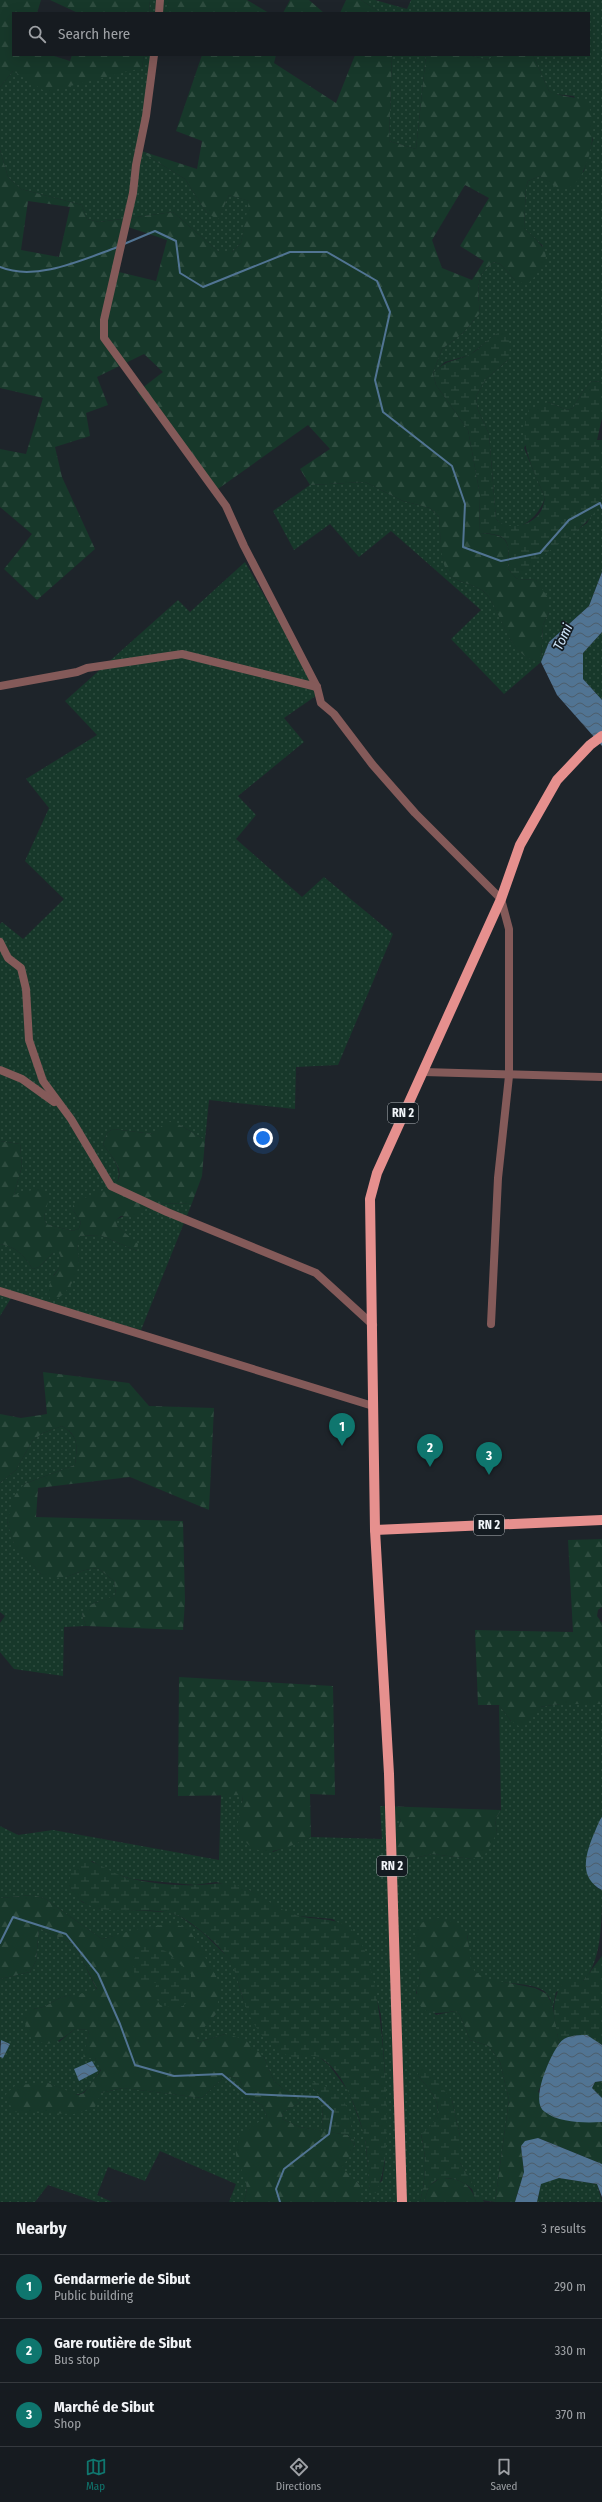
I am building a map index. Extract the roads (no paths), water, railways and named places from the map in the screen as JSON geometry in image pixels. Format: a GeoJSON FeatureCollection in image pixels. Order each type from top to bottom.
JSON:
{"type":"FeatureCollection","features":[{"type":"Feature","properties":{"kind":"main road","name":"RN 2"},"geometry":{"type":"LineString","coordinates":[[402,2202],[389,1774],[375,1530],[370,1199],[377,1173],[409,1099],[424,1072],[501,898],[520,845],[557,780],[599,738]]}},
{"type":"Feature","properties":{"kind":"main road","name":"RN 2"},"geometry":{"type":"LineString","coordinates":[[375,1530],[602,1520]]}},
{"type":"Feature","properties":{"kind":"street"},"geometry":{"type":"LineString","coordinates":[[159,12],[160,0]]}},
{"type":"Feature","properties":{"kind":"street"},"geometry":{"type":"LineString","coordinates":[[154,56],[146,116],[136,165],[133,193],[104,320],[104,338],[226,506],[244,546],[317,687],[321,703],[334,714],[372,764],[421,818],[501,898],[509,929],[509,1076],[498,1178],[490,1324]]}},
{"type":"Feature","properties":{"kind":"street"},"geometry":{"type":"LineString","coordinates":[[0,686],[77,672],[87,668],[182,654],[317,687]]}},
{"type":"Feature","properties":{"kind":"street"},"geometry":{"type":"LineString","coordinates":[[0,942],[8,958],[21,968],[26,989],[29,1040],[43,1081],[70,1119],[111,1186],[174,1216],[316,1273],[373,1325]]}},
{"type":"Feature","properties":{"kind":"street"},"geometry":{"type":"LineString","coordinates":[[0,1070],[22,1080],[52,1099],[70,1119]]}},
{"type":"Feature","properties":{"kind":"street"},"geometry":{"type":"LineString","coordinates":[[424,1072],[509,1076],[602,1077]]}},
{"type":"Feature","properties":{"kind":"street"},"geometry":{"type":"LineString","coordinates":[[0,1291],[373,1406]]}},
{"type":"Feature","properties":{"kind":"water","name":"Tomi"},"geometry":{"type":"Polygon","coordinates":[[[602,572],[602,632],[583,653],[583,679],[602,700],[602,746],[557,695],[541,662],[549,642],[589,606],[602,572]]]}},
{"type":"Feature","properties":{"kind":"water"},"geometry":{"type":"Polygon","coordinates":[[[602,1817],[602,1890],[590,1879],[587,1873],[586,1859],[590,1844],[602,1817]]]}},
{"type":"Feature","properties":{"kind":"water"},"geometry":{"type":"Polygon","coordinates":[[[587,2035],[602,2045],[602,2081],[595,2082],[592,2088],[602,2098],[602,2122],[580,2122],[551,2116],[541,2107],[539,2099],[540,2089],[546,2068],[561,2041],[571,2036],[587,2035]]]}},
{"type":"Feature","properties":{"kind":"water"},"geometry":{"type":"Polygon","coordinates":[[[1,2040],[10,2044],[3,2058],[0,2057],[1,2040]]]}},
{"type":"Feature","properties":{"kind":"water"},"geometry":{"type":"Polygon","coordinates":[[[92,2061],[98,2071],[79,2081],[74,2069],[92,2061]]]}},
{"type":"Feature","properties":{"kind":"water"},"geometry":{"type":"Polygon","coordinates":[[[538,2138],[602,2164],[602,2197],[597,2184],[559,2178],[541,2184],[537,2202],[515,2202],[524,2172],[521,2146],[525,2141],[538,2138]]]}},
{"type":"Feature","properties":{"kind":"waterway"},"geometry":{"type":"LineString","coordinates":[[124,244],[155,231],[176,241],[180,273],[203,287],[290,252],[327,252],[377,281],[390,312],[375,380],[383,412],[452,466],[465,504],[463,547],[501,561],[540,553],[569,520],[600,503],[602,508]]}},
{"type":"Feature","properties":{"kind":"waterway"},"geometry":{"type":"LineString","coordinates":[[0,267],[14,271],[29,272],[44,270],[75,263],[118,247]]}},
{"type":"Feature","properties":{"kind":"waterway"},"geometry":{"type":"LineString","coordinates":[[0,1943],[13,1917],[66,1934],[98,1974],[120,2024],[135,2065],[174,2076],[222,2074],[246,2094],[318,2097],[333,2111],[329,2134],[284,2169],[276,2189],[280,2202]]}},
{"type":"Feature","properties":{"kind":"place","name":"Gendarmerie de Sibut"},"geometry":{"type":"Point","coordinates":[342,1446]}},
{"type":"Feature","properties":{"kind":"place","name":"Gare routière de Sibut"},"geometry":{"type":"Point","coordinates":[430,1467]}},
{"type":"Feature","properties":{"kind":"place","name":"Marché de Sibut"},"geometry":{"type":"Point","coordinates":[489,1475]}}]}
